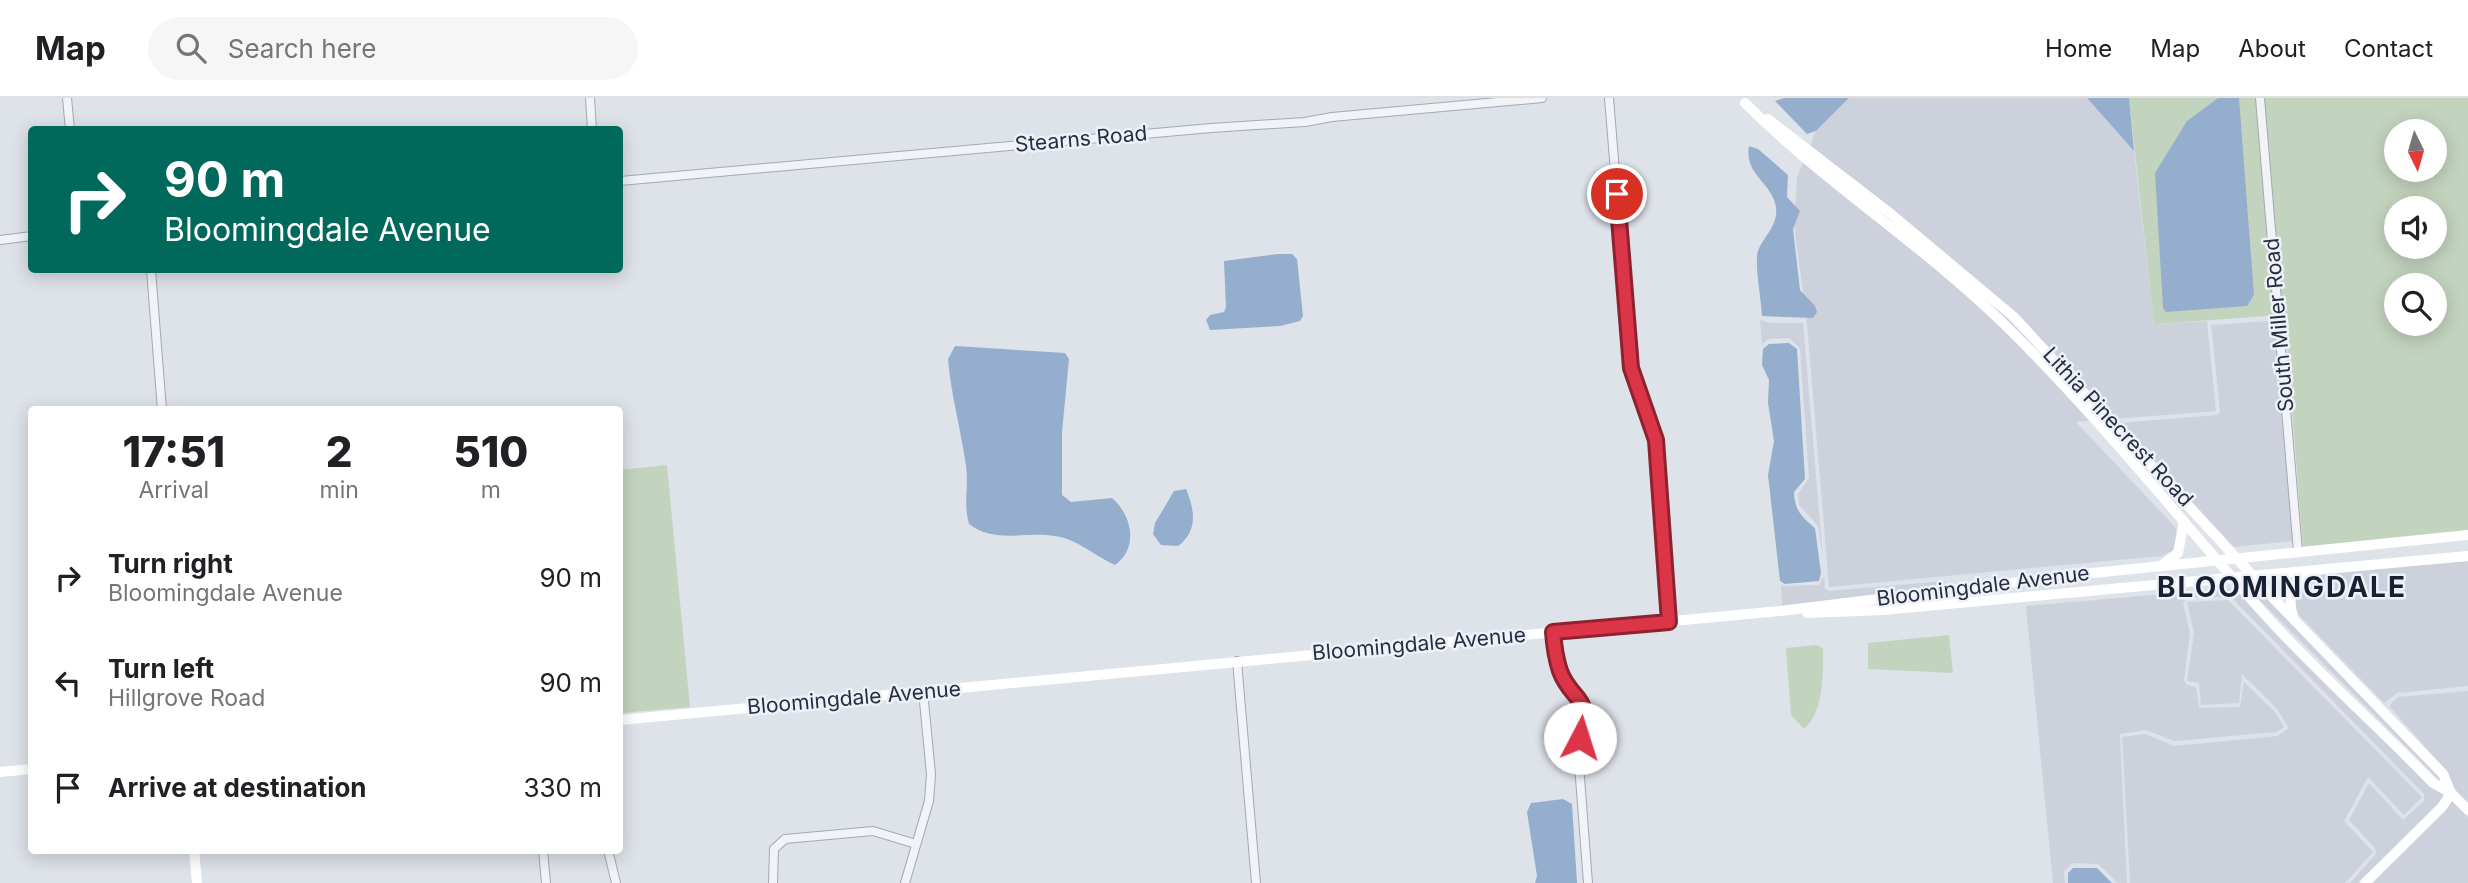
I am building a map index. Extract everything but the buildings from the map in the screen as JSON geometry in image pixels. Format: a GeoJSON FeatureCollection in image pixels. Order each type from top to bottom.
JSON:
{"type":"FeatureCollection","features":[{"type":"Feature","properties":{"kind":"main road","name":"Lithia Pinecrest Road"},"geometry":{"type":"LineString","coordinates":[[1741,101],[1779,137],[1941,267],[2000,320],[2185,521],[2260,609],[2433,783],[2451,793],[2468,810]]}},
{"type":"Feature","properties":{"kind":"main road","name":"Lithia Pinecrest Road"},"geometry":{"type":"LineString","coordinates":[[1741,101],[1891,214],[2014,317],[2253,576],[2443,774],[2451,793]]}},
{"type":"Feature","properties":{"kind":"main road"},"geometry":{"type":"LineString","coordinates":[[2161,566],[2178,553],[2185,521]]}},
{"type":"Feature","properties":{"kind":"main road","name":"Bloomingdale Avenue"},"geometry":{"type":"LineString","coordinates":[[623,720],[1780,611],[2161,566],[2468,535]]}},
{"type":"Feature","properties":{"kind":"main road"},"geometry":{"type":"LineString","coordinates":[[1780,611],[1883,610],[2468,556]]}},
{"type":"Feature","properties":{"kind":"main road"},"geometry":{"type":"LineString","coordinates":[[2294,618],[2290,603],[2293,588],[2311,570]]}},
{"type":"Feature","properties":{"kind":"main road"},"geometry":{"type":"LineString","coordinates":[[0,772],[28,769]]}},
{"type":"Feature","properties":{"kind":"main road"},"geometry":{"type":"LineString","coordinates":[[2365,883],[2442,807],[2451,793]]}},
{"type":"Feature","properties":{"kind":"main road"},"geometry":{"type":"LineString","coordinates":[[194,854],[197,883]]}},
{"type":"Feature","properties":{"kind":"street"},"geometry":{"type":"LineString","coordinates":[[67,98],[70,126]]}},
{"type":"Feature","properties":{"kind":"street"},"geometry":{"type":"LineString","coordinates":[[590,98],[592,126]]}},
{"type":"Feature","properties":{"kind":"street","name":"Stearns Road"},"geometry":{"type":"LineString","coordinates":[[623,181],[1305,122],[1332,117],[1542,98]]}},
{"type":"Feature","properties":{"kind":"street"},"geometry":{"type":"LineString","coordinates":[[1609,98],[1631,368],[1656,440],[1669,622]]}},
{"type":"Feature","properties":{"kind":"street","name":"South Miller Road"},"geometry":{"type":"LineString","coordinates":[[2260,98],[2298,552]]}},
{"type":"Feature","properties":{"kind":"street"},"geometry":{"type":"LineString","coordinates":[[0,240],[28,236]]}},
{"type":"Feature","properties":{"kind":"street"},"geometry":{"type":"LineString","coordinates":[[151,273],[162,406]]}},
{"type":"Feature","properties":{"kind":"street"},"geometry":{"type":"LineString","coordinates":[[1553,632],[1561,674],[1580,698],[1584,710],[1578,752],[1588,883]]}},
{"type":"Feature","properties":{"kind":"street"},"geometry":{"type":"LineString","coordinates":[[1237,661],[1256,883]]}},
{"type":"Feature","properties":{"kind":"street"},"geometry":{"type":"LineString","coordinates":[[905,883],[929,801],[931,774],[923,691]]}},
{"type":"Feature","properties":{"kind":"street"},"geometry":{"type":"LineString","coordinates":[[773,883],[774,849],[785,839],[873,831],[916,844]]}},
{"type":"Feature","properties":{"kind":"street"},"geometry":{"type":"LineString","coordinates":[[543,854],[546,883]]}},
{"type":"Feature","properties":{"kind":"street"},"geometry":{"type":"LineString","coordinates":[[609,854],[616,883]]}},
{"type":"Feature","properties":{"kind":"shaded area"},"geometry":{"type":"Polygon","coordinates":[[[1849,98],[2087,98],[2134,151],[2154,324],[2207,321],[2216,411],[2076,422],[2176,528],[2178,539],[2174,550],[2161,556],[1829,587],[1807,324],[1794,224],[1797,178],[1816,131],[1849,98]]]}},
{"type":"Feature","properties":{"kind":"shaded area"},"geometry":{"type":"Polygon","coordinates":[[[1760,320],[1771,323],[1803,323],[1823,557],[1818,526],[1799,505],[1798,494],[1809,478],[1800,348],[1789,338],[1769,339],[1762,344],[1760,320]]]}},
{"type":"Feature","properties":{"kind":"shaded area"},"geometry":{"type":"Polygon","coordinates":[[[2268,321],[2274,325],[2293,541],[2234,547],[2120,423],[2218,415],[2220,411],[2211,325],[2268,321]]]}},
{"type":"Feature","properties":{"kind":"shaded area"},"geometry":{"type":"Polygon","coordinates":[[[2468,561],[2468,686],[2397,693],[2384,703],[2295,611],[2292,598],[2308,575],[2468,561]]]}},
{"type":"Feature","properties":{"kind":"shaded area"},"geometry":{"type":"Polygon","coordinates":[[[1824,576],[1825,589],[1829,591],[1945,581],[1945,586],[1782,606],[1781,586],[1819,585],[1824,576]]]}},
{"type":"Feature","properties":{"kind":"shaded area"},"geometry":{"type":"Polygon","coordinates":[[[2256,586],[2439,777],[2441,782],[2247,587],[2256,586]]]}},
{"type":"Feature","properties":{"kind":"shaded area"},"geometry":{"type":"Polygon","coordinates":[[[2235,588],[2444,795],[2439,804],[2358,883],[2350,883],[2376,854],[2375,848],[2349,820],[2369,783],[2403,820],[2424,801],[2424,794],[2231,597],[2187,597],[2183,603],[2190,633],[2184,680],[2187,685],[2196,687],[2199,708],[2240,707],[2244,682],[2275,712],[2284,727],[2277,732],[2174,741],[2146,730],[2120,734],[2127,883],[2118,883],[2098,864],[2072,863],[2064,872],[2065,883],[2053,883],[2026,606],[2235,588]]]}},
{"type":"Feature","properties":{"kind":"shaded area"},"geometry":{"type":"Polygon","coordinates":[[[2228,600],[2422,797],[2404,815],[2368,777],[2344,821],[2373,852],[2345,883],[2130,883],[2122,737],[2145,734],[2174,746],[2278,736],[2289,728],[2277,709],[2242,674],[2239,703],[2201,705],[2199,683],[2187,681],[2194,633],[2187,602],[2228,600]]]}},
{"type":"Feature","properties":{"kind":"shaded area"},"geometry":{"type":"Polygon","coordinates":[[[2468,691],[2468,803],[2454,789],[2446,770],[2389,706],[2398,697],[2468,691]]]}},
{"type":"Feature","properties":{"kind":"shaded area"},"geometry":{"type":"Polygon","coordinates":[[[2452,800],[2468,817],[2468,883],[2372,883],[2452,800]]]}},
{"type":"Feature","properties":{"kind":"green space"},"geometry":{"type":"Polygon","coordinates":[[[2129,98],[2468,98],[2468,533],[2303,547],[2286,333],[2280,335],[2279,322],[2268,316],[2154,324],[2129,98]]]}},
{"type":"Feature","properties":{"kind":"green space"},"geometry":{"type":"Polygon","coordinates":[[[667,465],[690,707],[623,713],[623,470],[667,465]]]}},
{"type":"Feature","properties":{"kind":"green space"},"geometry":{"type":"Polygon","coordinates":[[[1949,635],[1953,673],[1868,669],[1868,643],[1949,635]]]}},
{"type":"Feature","properties":{"kind":"green space"},"geometry":{"type":"Polygon","coordinates":[[[1817,645],[1823,649],[1821,692],[1811,722],[1804,729],[1791,715],[1786,648],[1817,645]]]}},
{"type":"Feature","properties":{"kind":"water"},"geometry":{"type":"Polygon","coordinates":[[[1784,98],[1849,98],[1816,131],[1807,134],[1775,101],[1784,98]]]}},
{"type":"Feature","properties":{"kind":"water"},"geometry":{"type":"Polygon","coordinates":[[[2087,98],[2129,98],[2134,151],[2087,98]]]}},
{"type":"Feature","properties":{"kind":"water"},"geometry":{"type":"Polygon","coordinates":[[[2218,98],[2239,98],[2254,295],[2247,306],[2166,312],[2163,308],[2155,173],[2187,121],[2218,98]]]}},
{"type":"Feature","properties":{"kind":"water"},"geometry":{"type":"Polygon","coordinates":[[[1749,146],[1758,149],[1788,175],[1787,197],[1800,211],[1793,229],[1800,290],[1815,306],[1817,312],[1813,318],[1762,316],[1757,256],[1775,221],[1776,207],[1769,191],[1754,171],[1749,146]]]}},
{"type":"Feature","properties":{"kind":"water"},"geometry":{"type":"Polygon","coordinates":[[[1292,254],[1297,259],[1303,316],[1300,321],[1280,326],[1210,330],[1206,320],[1210,315],[1224,312],[1226,307],[1224,261],[1292,254]]]}},
{"type":"Feature","properties":{"kind":"water"},"geometry":{"type":"Polygon","coordinates":[[[1789,343],[1797,349],[1805,479],[1794,492],[1800,513],[1815,528],[1821,573],[1819,581],[1785,584],[1780,581],[1768,475],[1774,441],[1768,403],[1769,380],[1762,365],[1763,349],[1769,344],[1789,343]]]}},
{"type":"Feature","properties":{"kind":"water"},"geometry":{"type":"Polygon","coordinates":[[[955,346],[1065,353],[1069,359],[1062,432],[1062,495],[1071,502],[1112,498],[1119,505],[1128,522],[1130,541],[1123,558],[1115,565],[1063,538],[989,534],[969,524],[966,509],[966,466],[948,359],[955,346]]]}},
{"type":"Feature","properties":{"kind":"water"},"geometry":{"type":"Polygon","coordinates":[[[1186,489],[1193,512],[1189,534],[1178,546],[1161,545],[1153,534],[1155,523],[1174,491],[1186,489]]]}},
{"type":"Feature","properties":{"kind":"water"},"geometry":{"type":"Polygon","coordinates":[[[1563,799],[1572,804],[1577,883],[1535,883],[1537,876],[1527,812],[1531,803],[1563,799]]]}},
{"type":"Feature","properties":{"kind":"water"},"geometry":{"type":"Polygon","coordinates":[[[2073,868],[2097,868],[2112,883],[2068,883],[2068,873],[2073,868]]]}},
{"type":"Feature","properties":{"kind":"district","name":"BLOOMINGDALE"},"geometry":{"type":"Point","coordinates":[2282,587]}},
{"type":"Feature","properties":{"kind":"route"},"geometry":{"type":"LineString","coordinates":[[1580,738],[1585,721],[1584,710],[1580,698],[1561,674],[1553,632],[1669,622],[1656,440],[1631,368],[1617,194]]}}]}
